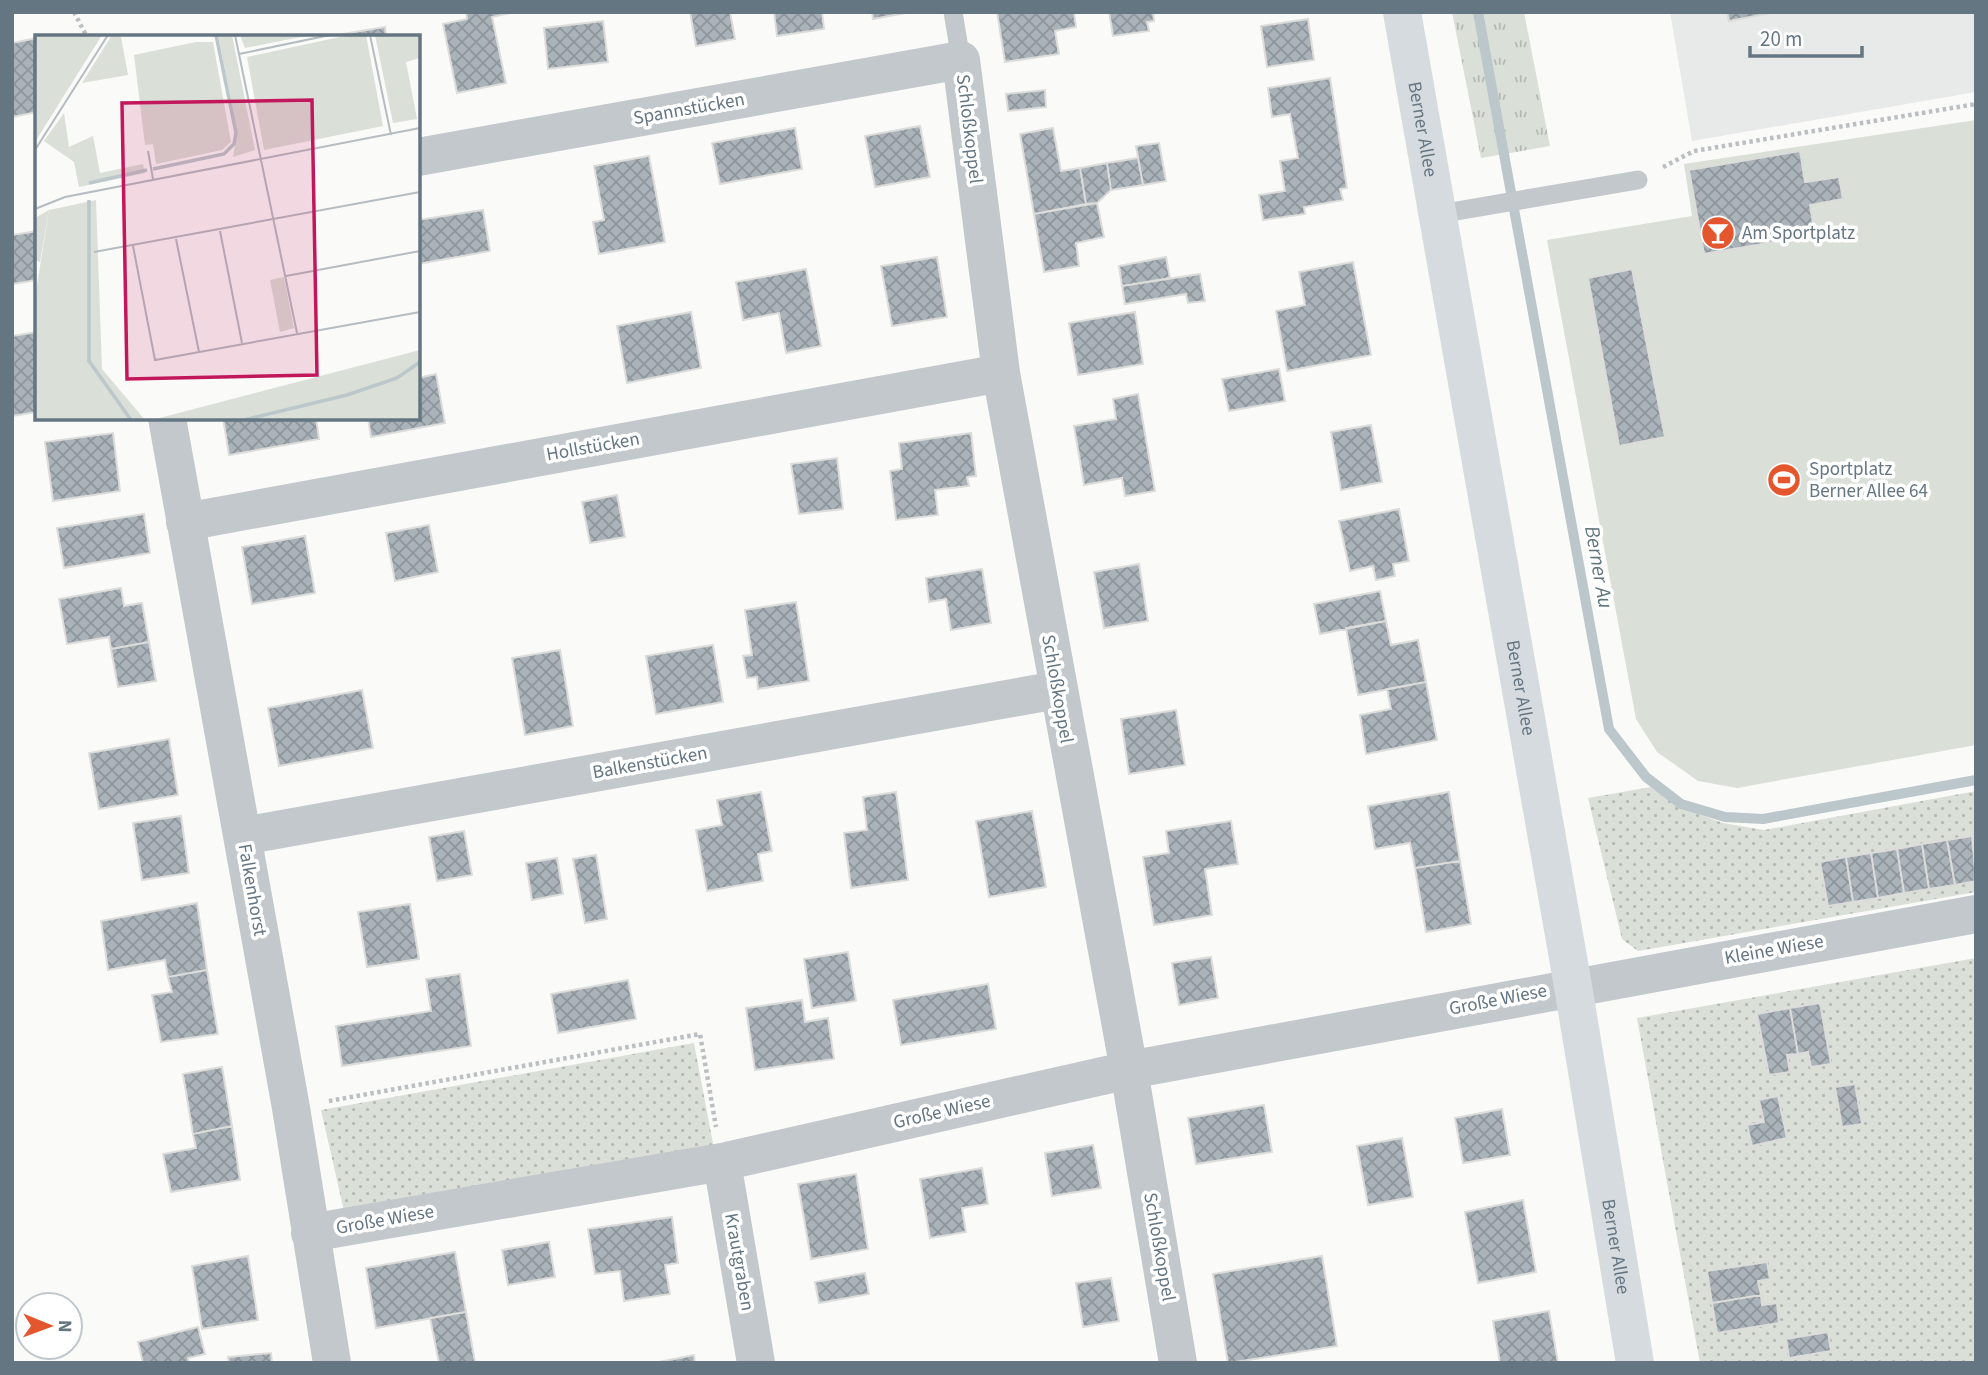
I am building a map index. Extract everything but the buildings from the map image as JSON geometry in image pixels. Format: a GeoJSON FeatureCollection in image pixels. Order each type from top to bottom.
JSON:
{"type":"FeatureCollection","features":[{"type":"Feature","properties":{"kind":"street","name":"Berner Allee"},"geometry":{"type":"LineString","coordinates":[[1402,12],[1573,986],[1635,1363]]}},
{"type":"Feature","properties":{"kind":"street","name":"Spannstücken"},"geometry":{"type":"LineString","coordinates":[[420,158],[961,60]]}},
{"type":"Feature","properties":{"kind":"street","name":"Schloßkoppel"},"geometry":{"type":"LineString","coordinates":[[961,60],[1001,373],[1057,690],[1129,1070],[1178,1363]]}},
{"type":"Feature","properties":{"kind":"street","name":"Hollstücken"},"geometry":{"type":"LineString","coordinates":[[185,522],[1001,373]]}},
{"type":"Feature","properties":{"kind":"street","name":"Falkenhorst"},"geometry":{"type":"LineString","coordinates":[[167,420],[291,1108],[331,1363]]}},
{"type":"Feature","properties":{"kind":"street","name":"Balkenstücken"},"geometry":{"type":"LineString","coordinates":[[243,836],[1057,690]]}},
{"type":"Feature","properties":{"kind":"street","name":"Kleine Wiese"},"geometry":{"type":"LineString","coordinates":[[1573,986],[1976,914]]}},
{"type":"Feature","properties":{"kind":"street","name":"Große Wiese"},"geometry":{"type":"LineString","coordinates":[[310,1233],[722,1162],[1129,1070],[1573,986]]}},
{"type":"Feature","properties":{"kind":"street","name":"Krautgraben"},"geometry":{"type":"LineString","coordinates":[[722,1162],[756,1363]]}},
{"type":"Feature","properties":{"kind":"lane","name":"Schloßkoppel"},"geometry":{"type":"LineString","coordinates":[[953,12],[961,60]]}},
{"type":"Feature","properties":{"kind":"lane"},"geometry":{"type":"LineString","coordinates":[[1439,214],[1481,209],[1638,180]]}},
{"type":"Feature","properties":{"kind":"path"},"geometry":{"type":"LineString","coordinates":[[74,12],[87,35]]}},
{"type":"Feature","properties":{"kind":"path"},"geometry":{"type":"LineString","coordinates":[[1638,180],[1695,151],[1976,104]]}},
{"type":"Feature","properties":{"kind":"path"},"geometry":{"type":"LineString","coordinates":[[291,1108],[700,1034],[722,1162]]}},
{"type":"Feature","properties":{"kind":"shaded area"},"geometry":{"type":"Polygon","coordinates":[[[1670,12],[1976,12],[1976,92],[1692,141],[1670,12]]]}},
{"type":"Feature","properties":{"kind":"green space"},"geometry":{"type":"Polygon","coordinates":[[[1452,12],[1524,12],[1550,146],[1481,158],[1452,12]]]}},
{"type":"Feature","properties":{"kind":"green space","name":"Sportplatz Berner Allee 64"},"geometry":{"type":"Polygon","coordinates":[[[1976,120],[1976,745],[1737,788],[1698,781],[1657,752],[1636,719],[1547,240],[1692,216],[1684,164],[1976,120]]]}},
{"type":"Feature","properties":{"kind":"green space"},"geometry":{"type":"Polygon","coordinates":[[[1651,787],[1681,808],[1723,823],[1764,830],[1976,791],[1976,892],[1638,951],[1622,939],[1588,798],[1651,787]]]}},
{"type":"Feature","properties":{"kind":"green space"},"geometry":{"type":"Polygon","coordinates":[[[1976,958],[1976,1363],[1700,1363],[1637,1018],[1976,958]]]}},
{"type":"Feature","properties":{"kind":"green space"},"geometry":{"type":"Polygon","coordinates":[[[694,1043],[714,1149],[344,1211],[321,1110],[694,1043]]]}},
{"type":"Feature","properties":{"kind":"waterway","name":"Berner Au"},"geometry":{"type":"LineString","coordinates":[[1478,12],[1609,729],[1646,777],[1681,804],[1725,817],[1763,819],[1976,780]]}},
{"type":"Feature","properties":{"kind":"place","name":"Am Sportplatz"},"geometry":{"type":"Point","coordinates":[1718,233]}},
{"type":"Feature","properties":{"kind":"place","name":"Sportplatz Berner Allee 64"},"geometry":{"type":"Point","coordinates":[1784,480]}}]}
